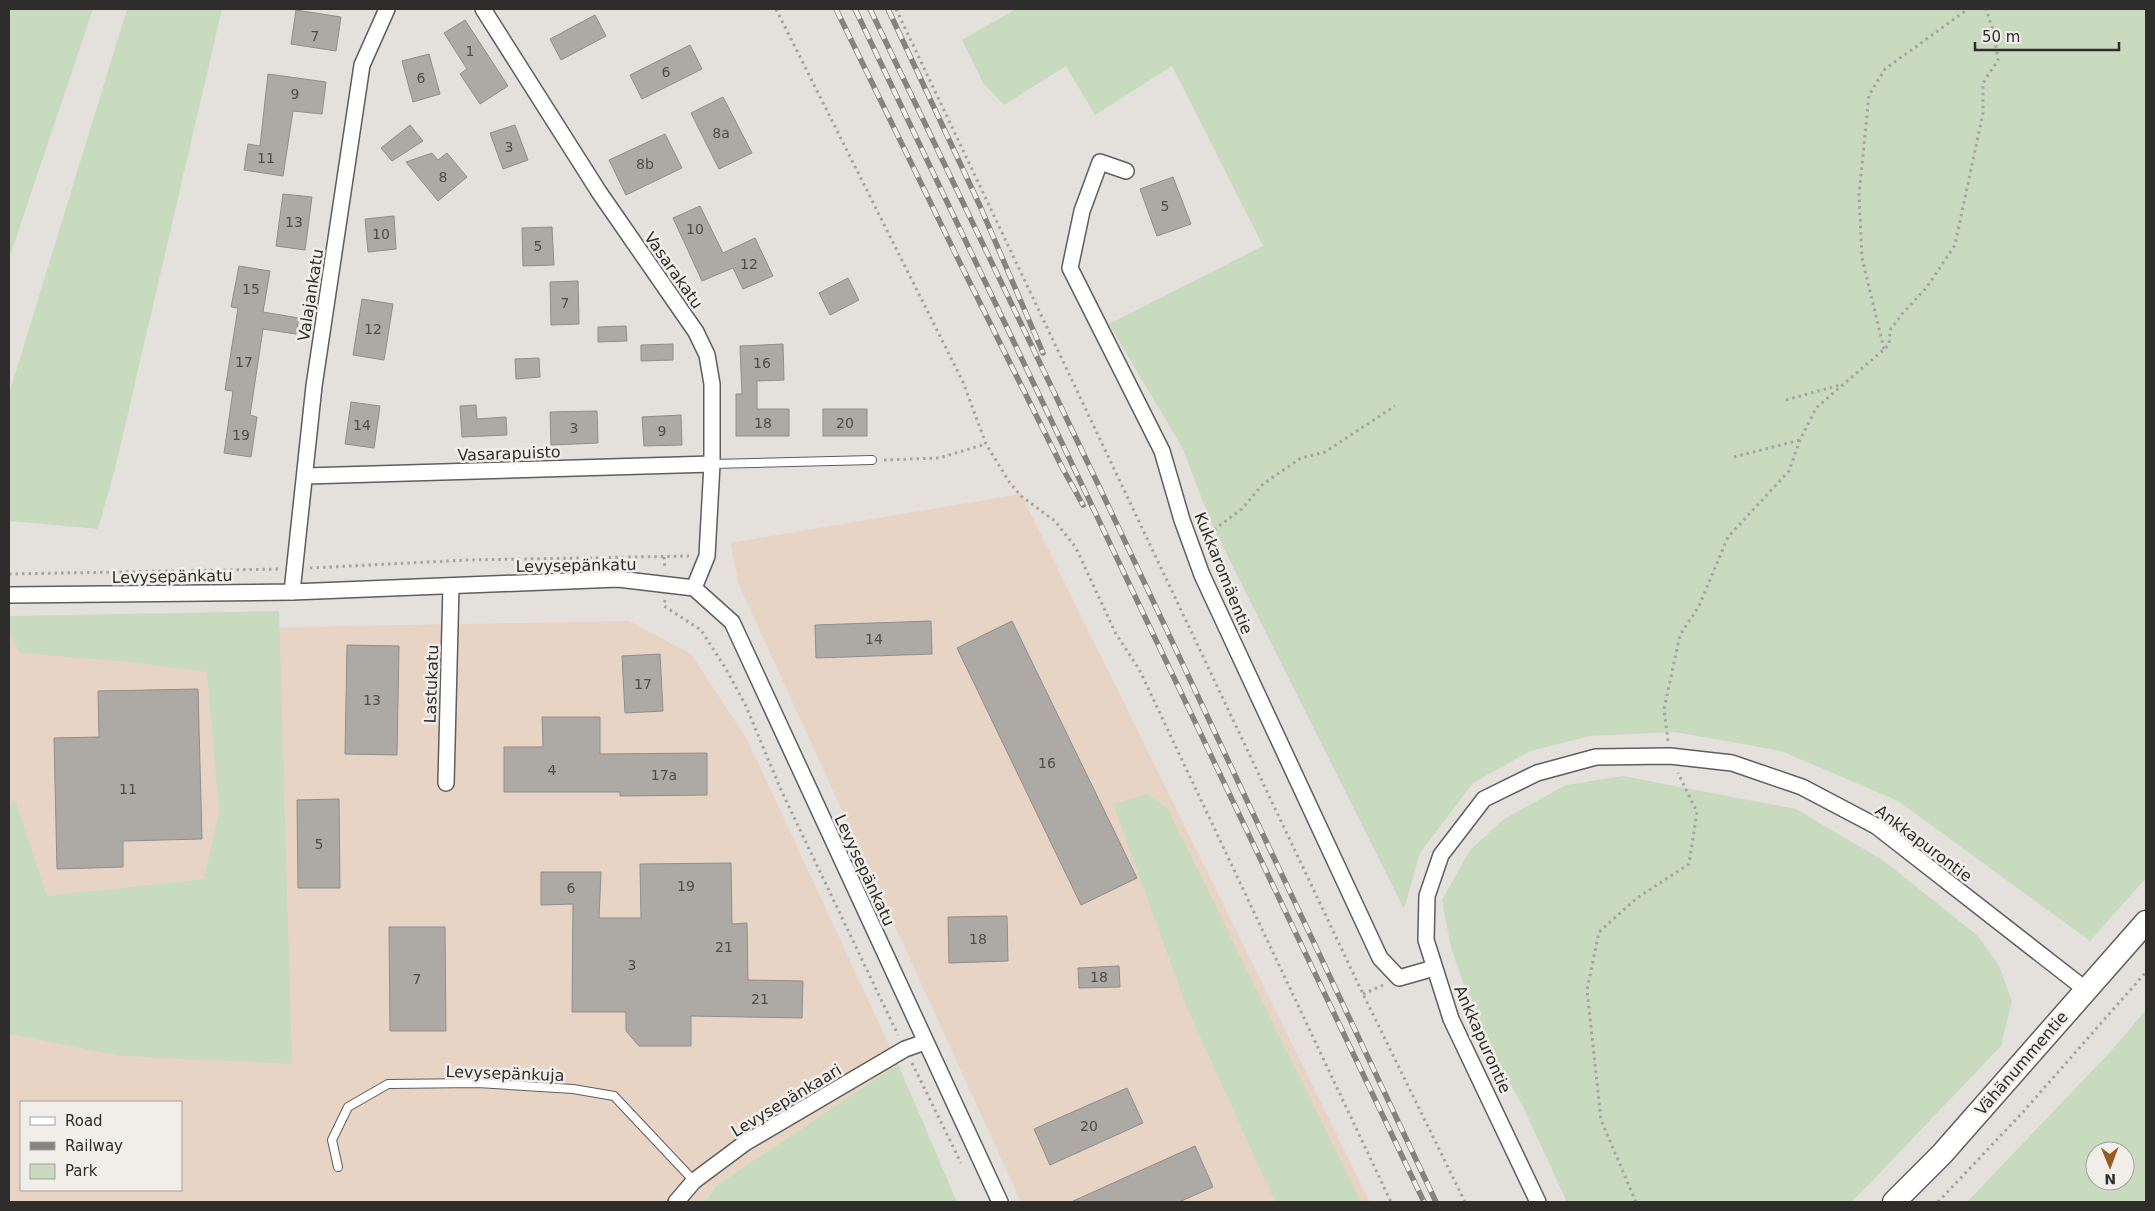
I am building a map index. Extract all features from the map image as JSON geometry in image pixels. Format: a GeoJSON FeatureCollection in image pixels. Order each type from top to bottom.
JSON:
{"type":"FeatureCollection","features":[{"type":"Feature","properties":{"kind":"main road","name":"Vähänummentie"},"geometry":{"type":"LineString","coordinates":[[1894,1202],[1942,1154],[2085,989],[2146,922]]}},
{"type":"Feature","properties":{"kind":"street","name":"Valajankatu"},"geometry":{"type":"LineString","coordinates":[[292,592],[306,476],[314,386],[362,65],[386,9]]}},
{"type":"Feature","properties":{"kind":"street","name":"Vasarakatu"},"geometry":{"type":"LineString","coordinates":[[483,9],[599,192],[696,332],[707,354],[712,384],[712,464],[707,556],[694,588]]}},
{"type":"Feature","properties":{"kind":"street","name":"Kukkaromäentie"},"geometry":{"type":"LineString","coordinates":[[1126,171],[1100,162],[1082,212],[1070,268],[1162,451],[1182,520],[1206,584],[1380,958],[1399,978],[1434,968]]}},
{"type":"Feature","properties":{"kind":"street","name":"Vasarapuisto"},"geometry":{"type":"LineString","coordinates":[[306,476],[712,464]]}},
{"type":"Feature","properties":{"kind":"street","name":"Levysepänkatu"},"geometry":{"type":"LineString","coordinates":[[9,595],[292,592],[618,579],[694,588],[732,622],[1000,1202]]}},
{"type":"Feature","properties":{"kind":"street","name":"Lastukatu"},"geometry":{"type":"LineString","coordinates":[[446,783],[452,586]]}},
{"type":"Feature","properties":{"kind":"street","name":"Ankkapurontie"},"geometry":{"type":"LineString","coordinates":[[1538,1202],[1452,1019],[1426,940],[1427,896],[1441,855],[1484,800],[1537,773],[1596,757],[1670,756],[1732,763],[1802,786],[1876,826],[2085,989]]}},
{"type":"Feature","properties":{"kind":"street","name":"Levysepänkaari"},"geometry":{"type":"LineString","coordinates":[[676,1202],[694,1181],[745,1143],[905,1049],[925,1042]]}},
{"type":"Feature","properties":{"kind":"lane"},"geometry":{"type":"LineString","coordinates":[[712,464],[872,460]]}},
{"type":"Feature","properties":{"kind":"lane","name":"Levysepänkuja"},"geometry":{"type":"LineString","coordinates":[[338,1167],[332,1140],[348,1107],[388,1084],[478,1084],[574,1089],[614,1096],[694,1181]]}},
{"type":"Feature","properties":{"kind":"path"},"geometry":{"type":"LineString","coordinates":[[776,9],[963,382],[986,444],[1010,483],[1021,496],[1055,521],[1076,548],[1116,634],[1139,669],[1390,1202]]}},
{"type":"Feature","properties":{"kind":"path"},"geometry":{"type":"LineString","coordinates":[[896,9],[1363,994],[1465,1202]]}},
{"type":"Feature","properties":{"kind":"path"},"geometry":{"type":"LineString","coordinates":[[1884,349],[1862,258],[1860,195],[1869,95],[1885,70],[1968,9]]}},
{"type":"Feature","properties":{"kind":"path"},"geometry":{"type":"LineString","coordinates":[[1636,1202],[1601,1120],[1587,990],[1599,932],[1637,898],[1689,864],[1697,812],[1670,756],[1664,709],[1680,635],[1699,606],[1728,538],[1789,471],[1800,440],[1816,408],[1888,345],[1890,330],[1927,287],[1955,245],[1984,113],[1983,83],[1998,60],[1994,33],[1986,9]]}},
{"type":"Feature","properties":{"kind":"path"},"geometry":{"type":"LineString","coordinates":[[1786,400],[1841,385]]}},
{"type":"Feature","properties":{"kind":"path"},"geometry":{"type":"LineString","coordinates":[[1194,553],[1216,528],[1242,509],[1263,484],[1301,458],[1325,452],[1395,406]]}},
{"type":"Feature","properties":{"kind":"path"},"geometry":{"type":"LineString","coordinates":[[1734,457],[1800,440]]}},
{"type":"Feature","properties":{"kind":"path"},"geometry":{"type":"LineString","coordinates":[[872,460],[939,458],[986,444]]}},
{"type":"Feature","properties":{"kind":"path"},"geometry":{"type":"LineString","coordinates":[[9,574],[294,569],[467,560],[707,556]]}},
{"type":"Feature","properties":{"kind":"path"},"geometry":{"type":"LineString","coordinates":[[664,557],[666,584],[664,606],[701,630],[726,669],[746,706],[781,790],[964,1168]]}},
{"type":"Feature","properties":{"kind":"path"},"geometry":{"type":"LineString","coordinates":[[1938,1202],[2022,1112],[2146,972]]}},
{"type":"Feature","properties":{"kind":"shaded area"},"geometry":{"type":"Polygon","coordinates":[[[1021,494],[1370,1202],[1021,1202],[739,585],[730,543],[1021,494]]]}},
{"type":"Feature","properties":{"kind":"shaded area"},"geometry":{"type":"Polygon","coordinates":[[[629,621],[691,654],[747,739],[898,1064],[717,1185],[704,1202],[9,1202],[9,632],[629,621]]]}},
{"type":"Feature","properties":{"kind":"green space"},"geometry":{"type":"Polygon","coordinates":[[[9,9],[93,9],[9,259],[9,9]]]}},
{"type":"Feature","properties":{"kind":"green space"},"geometry":{"type":"Polygon","coordinates":[[[127,9],[222,9],[115,469],[98,529],[9,521],[9,394],[127,9]]]}},
{"type":"Feature","properties":{"kind":"green space"},"geometry":{"type":"Polygon","coordinates":[[[1016,9],[2146,9],[2146,878],[2090,941],[1898,801],[1781,751],[1675,732],[1590,736],[1530,751],[1473,783],[1420,853],[1404,909],[1211,523],[1183,449],[1109,324],[1263,246],[1172,66],[1095,115],[1066,66],[1004,105],[983,83],[962,40],[1016,9]]]}},
{"type":"Feature","properties":{"kind":"green space"},"geometry":{"type":"Polygon","coordinates":[[[279,611],[292,1064],[122,1056],[9,1034],[9,808],[15,799],[47,896],[204,879],[219,812],[207,672],[129,662],[20,653],[9,631],[9,616],[279,611]]]}},
{"type":"Feature","properties":{"kind":"green space"},"geometry":{"type":"Polygon","coordinates":[[[1623,776],[1796,809],[1884,861],[1978,936],[1999,966],[2012,1001],[2001,1046],[1852,1202],[1567,1202],[1523,1107],[1477,1023],[1451,948],[1442,900],[1470,850],[1504,819],[1566,785],[1623,776]]]}},
{"type":"Feature","properties":{"kind":"green space"},"geometry":{"type":"Polygon","coordinates":[[[1148,794],[1168,809],[1361,1202],[1275,1202],[1187,1008],[1113,804],[1148,794]]]}},
{"type":"Feature","properties":{"kind":"green space"},"geometry":{"type":"Polygon","coordinates":[[[2146,1010],[2146,1202],[1967,1202],[2110,1052],[2146,1010]]]}},
{"type":"Feature","properties":{"kind":"green space"},"geometry":{"type":"Polygon","coordinates":[[[898,1064],[957,1202],[704,1202],[717,1185],[898,1064]]]}},
{"type":"Feature","properties":{"kind":"building"},"geometry":{"type":"Polygon","coordinates":[[[296,10],[341,17],[336,51],[291,44],[296,10]]]}},
{"type":"Feature","properties":{"kind":"building"},"geometry":{"type":"Polygon","coordinates":[[[595,15],[606,36],[561,60],[550,39],[595,15]]]}},
{"type":"Feature","properties":{"kind":"building"},"geometry":{"type":"Polygon","coordinates":[[[465,20],[508,86],[480,104],[460,74],[467,69],[444,33],[465,20]]]}},
{"type":"Feature","properties":{"kind":"building"},"geometry":{"type":"Polygon","coordinates":[[[690,45],[702,69],[642,99],[630,75],[690,45]]]}},
{"type":"Feature","properties":{"kind":"building"},"geometry":{"type":"Polygon","coordinates":[[[429,54],[440,94],[413,102],[402,61],[429,54]]]}},
{"type":"Feature","properties":{"kind":"building"},"geometry":{"type":"Polygon","coordinates":[[[268,74],[326,82],[322,114],[293,111],[283,176],[244,170],[248,144],[260,146],[268,74]]]}},
{"type":"Feature","properties":{"kind":"building"},"geometry":{"type":"Polygon","coordinates":[[[723,97],[752,153],[719,169],[691,113],[723,97]]]}},
{"type":"Feature","properties":{"kind":"building"},"geometry":{"type":"Polygon","coordinates":[[[410,125],[423,141],[392,161],[381,148],[410,125]]]}},
{"type":"Feature","properties":{"kind":"building"},"geometry":{"type":"Polygon","coordinates":[[[515,125],[528,160],[503,169],[490,133],[515,125]]]}},
{"type":"Feature","properties":{"kind":"building"},"geometry":{"type":"Polygon","coordinates":[[[665,134],[682,168],[626,195],[609,160],[665,134]]]}},
{"type":"Feature","properties":{"kind":"building"},"geometry":{"type":"Polygon","coordinates":[[[432,153],[438,160],[447,153],[467,177],[438,201],[406,162],[432,153]]]}},
{"type":"Feature","properties":{"kind":"building"},"geometry":{"type":"Polygon","coordinates":[[[1173,177],[1191,224],[1157,236],[1140,189],[1173,177]]]}},
{"type":"Feature","properties":{"kind":"building"},"geometry":{"type":"Polygon","coordinates":[[[283,194],[312,197],[305,250],[276,246],[283,194]]]}},
{"type":"Feature","properties":{"kind":"building"},"geometry":{"type":"Polygon","coordinates":[[[700,206],[723,253],[755,238],[773,276],[743,289],[733,268],[702,281],[673,218],[700,206]]]}},
{"type":"Feature","properties":{"kind":"building"},"geometry":{"type":"Polygon","coordinates":[[[394,216],[396,249],[368,252],[365,219],[394,216]]]}},
{"type":"Feature","properties":{"kind":"building"},"geometry":{"type":"Polygon","coordinates":[[[552,227],[554,265],[523,266],[522,228],[552,227]]]}},
{"type":"Feature","properties":{"kind":"building"},"geometry":{"type":"Polygon","coordinates":[[[239,266],[270,271],[263,312],[299,318],[296,334],[263,329],[250,415],[257,417],[251,457],[224,453],[233,391],[225,390],[238,308],[231,307],[239,266]]]}},
{"type":"Feature","properties":{"kind":"building"},"geometry":{"type":"Polygon","coordinates":[[[848,278],[859,300],[830,315],[819,293],[848,278]]]}},
{"type":"Feature","properties":{"kind":"building"},"geometry":{"type":"Polygon","coordinates":[[[578,281],[579,324],[551,325],[550,282],[578,281]]]}},
{"type":"Feature","properties":{"kind":"building"},"geometry":{"type":"Polygon","coordinates":[[[362,299],[393,304],[384,360],[353,355],[362,299]]]}},
{"type":"Feature","properties":{"kind":"building"},"geometry":{"type":"Polygon","coordinates":[[[626,326],[627,341],[598,342],[598,327],[626,326]]]}},
{"type":"Feature","properties":{"kind":"building"},"geometry":{"type":"Polygon","coordinates":[[[673,344],[673,360],[641,361],[641,345],[673,344]]]}},
{"type":"Feature","properties":{"kind":"building"},"geometry":{"type":"Polygon","coordinates":[[[783,344],[784,380],[757,381],[757,409],[789,409],[789,436],[736,436],[736,394],[742,394],[740,346],[783,344]]]}},
{"type":"Feature","properties":{"kind":"building"},"geometry":{"type":"Polygon","coordinates":[[[539,358],[540,377],[516,379],[515,359],[539,358]]]}},
{"type":"Feature","properties":{"kind":"building"},"geometry":{"type":"Polygon","coordinates":[[[351,402],[380,406],[374,448],[345,444],[351,402]]]}},
{"type":"Feature","properties":{"kind":"building"},"geometry":{"type":"Polygon","coordinates":[[[476,405],[477,419],[506,417],[507,435],[462,437],[460,406],[476,405]]]}},
{"type":"Feature","properties":{"kind":"building"},"geometry":{"type":"Polygon","coordinates":[[[823,409],[867,409],[867,436],[823,436],[823,409]]]}},
{"type":"Feature","properties":{"kind":"building"},"geometry":{"type":"Polygon","coordinates":[[[597,411],[598,443],[551,445],[550,412],[597,411]]]}},
{"type":"Feature","properties":{"kind":"building"},"geometry":{"type":"Polygon","coordinates":[[[681,415],[682,445],[644,446],[642,417],[681,415]]]}},
{"type":"Feature","properties":{"kind":"building"},"geometry":{"type":"Polygon","coordinates":[[[931,621],[932,654],[816,658],[815,625],[931,621]]]}},
{"type":"Feature","properties":{"kind":"building"},"geometry":{"type":"Polygon","coordinates":[[[1012,621],[1137,878],[1081,905],[957,648],[1012,621]]]}},
{"type":"Feature","properties":{"kind":"building"},"geometry":{"type":"Polygon","coordinates":[[[347,645],[399,646],[397,755],[345,754],[347,645]]]}},
{"type":"Feature","properties":{"kind":"building"},"geometry":{"type":"Polygon","coordinates":[[[660,654],[663,711],[625,713],[622,656],[660,654]]]}},
{"type":"Feature","properties":{"kind":"building"},"geometry":{"type":"Polygon","coordinates":[[[198,689],[202,839],[123,841],[123,867],[57,869],[54,738],[99,737],[98,691],[198,689]]]}},
{"type":"Feature","properties":{"kind":"building"},"geometry":{"type":"Polygon","coordinates":[[[542,717],[600,717],[600,754],[707,753],[707,795],[620,796],[620,792],[504,792],[504,747],[543,747],[542,717]]]}},
{"type":"Feature","properties":{"kind":"building"},"geometry":{"type":"Polygon","coordinates":[[[339,799],[340,888],[298,888],[297,800],[339,799]]]}},
{"type":"Feature","properties":{"kind":"building"},"geometry":{"type":"Polygon","coordinates":[[[731,863],[732,924],[747,923],[748,980],[803,981],[802,1018],[691,1016],[691,1046],[639,1046],[626,1031],[626,1012],[572,1012],[573,904],[541,905],[541,872],[601,872],[599,918],[641,918],[640,864],[731,863]]]}},
{"type":"Feature","properties":{"kind":"building"},"geometry":{"type":"Polygon","coordinates":[[[1007,916],[1008,961],[949,963],[948,917],[1007,916]]]}},
{"type":"Feature","properties":{"kind":"building"},"geometry":{"type":"Polygon","coordinates":[[[389,927],[445,927],[446,1031],[390,1031],[389,927]]]}},
{"type":"Feature","properties":{"kind":"building"},"geometry":{"type":"Polygon","coordinates":[[[1119,966],[1120,987],[1079,988],[1078,968],[1119,966]]]}},
{"type":"Feature","properties":{"kind":"building"},"geometry":{"type":"Polygon","coordinates":[[[1127,1088],[1143,1123],[1050,1165],[1034,1129],[1127,1088]]]}},
{"type":"Feature","properties":{"kind":"building"},"geometry":{"type":"Polygon","coordinates":[[[1195,1146],[1213,1187],[1179,1202],[1071,1202],[1195,1146]]]}},
{"type":"Feature","properties":{"kind":"railway"},"geometry":{"type":"LineString","coordinates":[[836,9],[957,257],[1063,469],[1083,505]]}},
{"type":"Feature","properties":{"kind":"railway"},"geometry":{"type":"LineString","coordinates":[[855,9],[1424,1202]]}},
{"type":"Feature","properties":{"kind":"railway"},"geometry":{"type":"LineString","coordinates":[[870,9],[1097,482],[1436,1202]]}},
{"type":"Feature","properties":{"kind":"railway"},"geometry":{"type":"LineString","coordinates":[[888,9],[980,206],[1043,353]]}}]}
